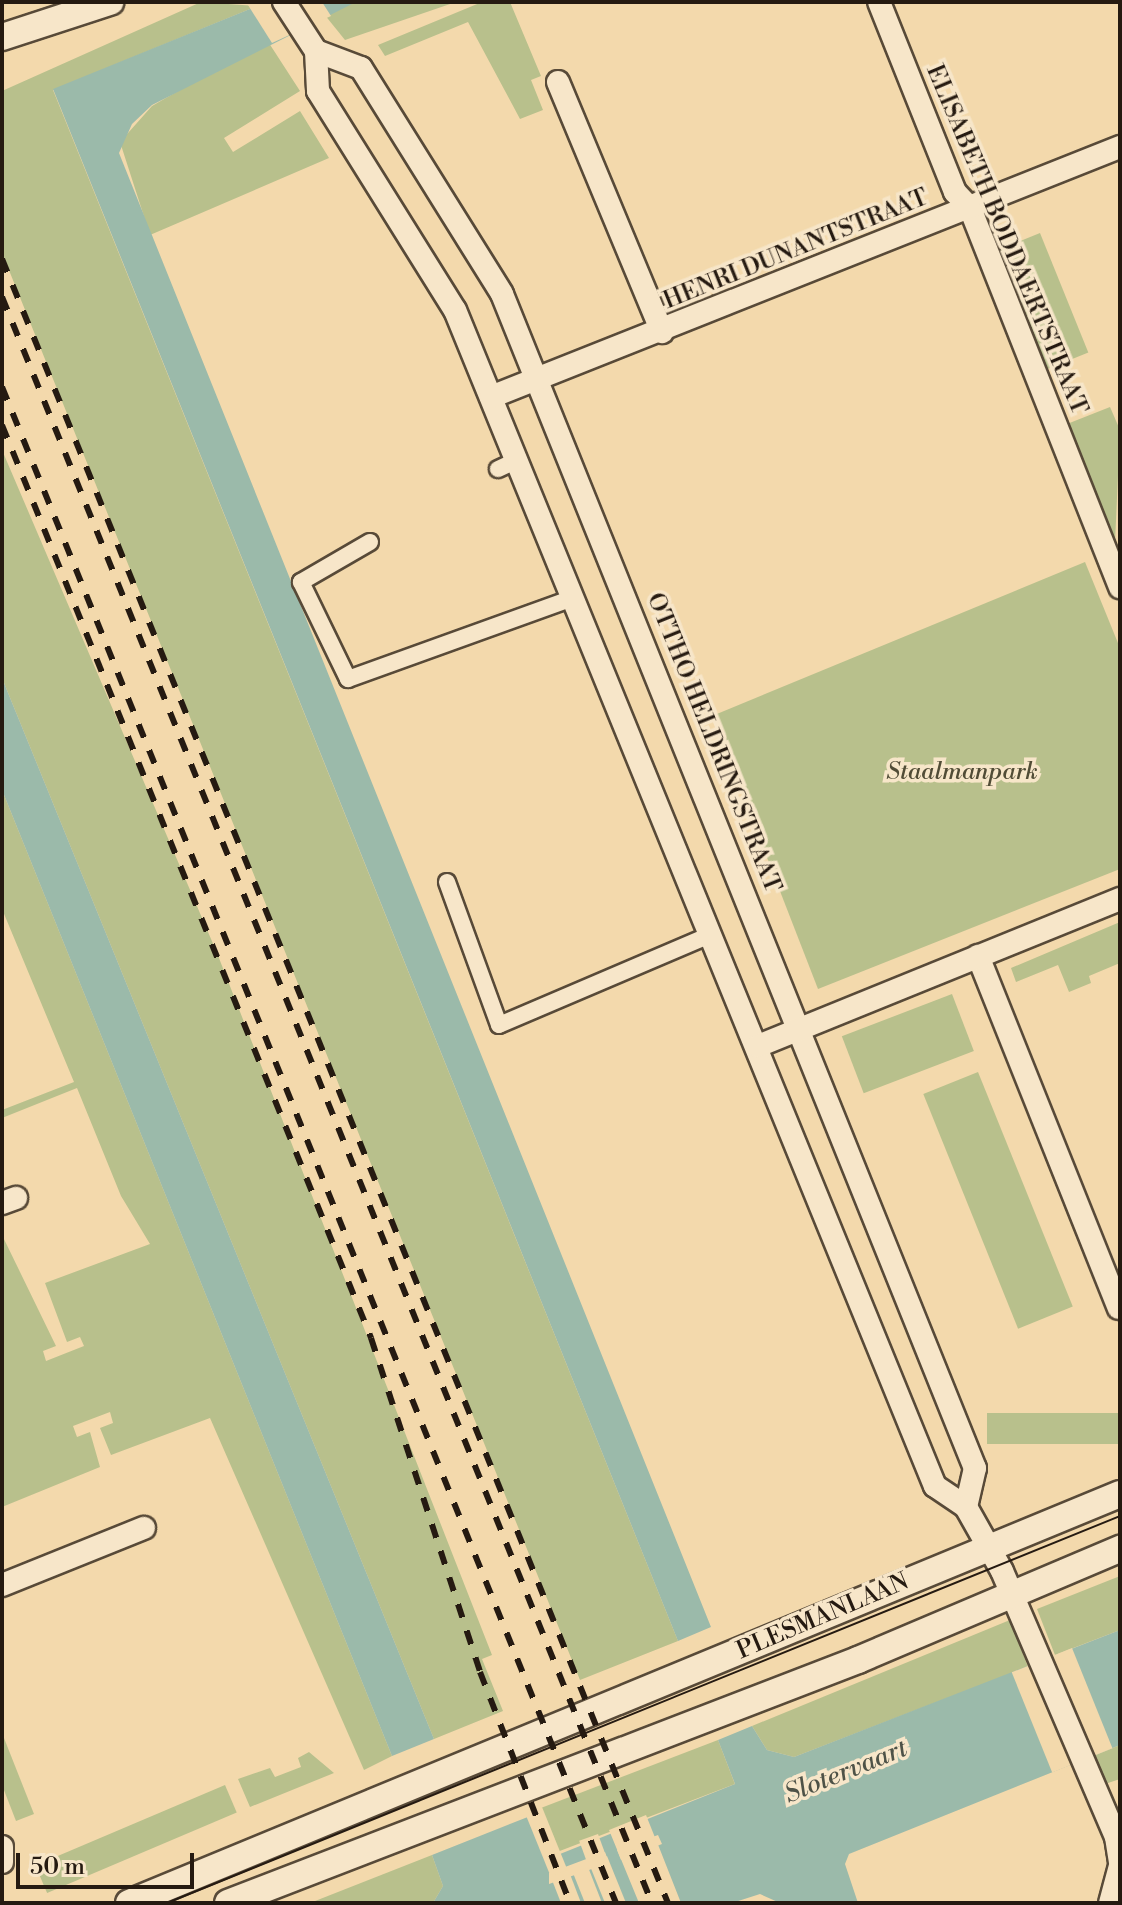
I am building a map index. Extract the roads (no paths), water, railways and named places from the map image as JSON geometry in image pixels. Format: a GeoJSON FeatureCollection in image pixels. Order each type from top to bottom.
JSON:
{"type":"FeatureCollection","features":[{"type":"Feature","properties":{"kind":"street"},"geometry":{"type":"LineString","coordinates":[[12,33],[65,2]]}},
{"type":"Feature","properties":{"kind":"street"},"geometry":{"type":"LineString","coordinates":[[12,33],[110,2]]}},
{"type":"Feature","properties":{"kind":"street"},"geometry":{"type":"LineString","coordinates":[[284,2],[312,45],[318,91],[440,283],[491,397],[507,465],[573,598],[935,1486],[966,1507],[1032,1640],[1090,1778],[1120,1863],[1110,1903]]}},
{"type":"Feature","properties":{"kind":"street","name":"ELISABETH BODDAERTSTRAAT"},"geometry":{"type":"LineString","coordinates":[[879,2],[955,192],[970,208],[1120,587]]}},
{"type":"Feature","properties":{"kind":"street","name":"OTTHO HELDRINGSTRAAT"},"geometry":{"type":"LineString","coordinates":[[312,45],[361,68],[502,294],[540,379],[975,1468],[966,1507]]}},
{"type":"Feature","properties":{"kind":"street"},"geometry":{"type":"LineString","coordinates":[[558,82],[662,332]]}},
{"type":"Feature","properties":{"kind":"street","name":"HENRI DUNANTSTRAAT"},"geometry":{"type":"LineString","coordinates":[[491,397],[662,332],[1120,147]]}},
{"type":"Feature","properties":{"kind":"street"},"geometry":{"type":"LineString","coordinates":[[370,542],[301,582],[348,679],[573,598]]}},
{"type":"Feature","properties":{"kind":"street"},"geometry":{"type":"LineString","coordinates":[[447,882],[499,1025],[710,935]]}},
{"type":"Feature","properties":{"kind":"street"},"geometry":{"type":"LineString","coordinates":[[758,1046],[1120,899]]}},
{"type":"Feature","properties":{"kind":"street"},"geometry":{"type":"LineString","coordinates":[[978,956],[1119,1308]]}},
{"type":"Feature","properties":{"kind":"street","name":"PLESMANLAAN"},"geometry":{"type":"LineString","coordinates":[[129,1903],[433,1783],[525,1736],[735,1656],[984,1546],[1120,1494]]}},
{"type":"Feature","properties":{"kind":"street"},"geometry":{"type":"LineString","coordinates":[[2,1585],[144,1528]]}},
{"type":"Feature","properties":{"kind":"street","name":"PLESMANLAAN"},"geometry":{"type":"LineString","coordinates":[[228,1903],[1013,1598],[1120,1549]]}},
{"type":"Feature","properties":{"kind":"street"},"geometry":{"type":"LineString","coordinates":[[2,1847],[2,1862]]}},
{"type":"Feature","properties":{"kind":"water"},"geometry":{"type":"Polygon","coordinates":[[[267,2],[356,2],[152,105],[132,124],[119,153],[711,1627],[678,1641],[53,89],[267,2]]]}},
{"type":"Feature","properties":{"kind":"water"},"geometry":{"type":"Polygon","coordinates":[[[2,678],[434,1739],[392,1756],[2,790],[2,678]]]}},
{"type":"Feature","properties":{"kind":"water","name":"Slotervaart"},"geometry":{"type":"Polygon","coordinates":[[[1120,1630],[1120,1745],[849,1854],[845,1864],[858,1903],[780,1903],[760,1894],[732,1903],[433,1903],[443,1886],[432,1855],[543,1811],[560,1854],[735,1784],[718,1740],[752,1726],[767,1750],[794,1757],[1120,1630]],[[658,1835],[617,1850],[621,1860],[662,1844],[658,1835]],[[605,1852],[549,1873],[549,1884],[609,1863],[605,1852]]]}},
{"type":"Feature","properties":{"kind":"tram line"},"geometry":{"type":"LineString","coordinates":[[167,1903],[1120,1516]]}},
{"type":"Feature","properties":{"kind":"railway"},"geometry":{"type":"LineString","coordinates":[[2,259],[668,1903]]}},
{"type":"Feature","properties":{"kind":"railway"},"geometry":{"type":"LineString","coordinates":[[2,297],[652,1903]]}},
{"type":"Feature","properties":{"kind":"railway"},"geometry":{"type":"LineString","coordinates":[[2,387],[616,1903]]}},
{"type":"Feature","properties":{"kind":"railway"},"geometry":{"type":"LineString","coordinates":[[2,425],[371,1338],[480,1672],[570,1903]]}},
{"type":"Feature","properties":{"kind":"park label","name":"Staalmanpark"},"geometry":{"type":"Point","coordinates":[962,773]}}]}
